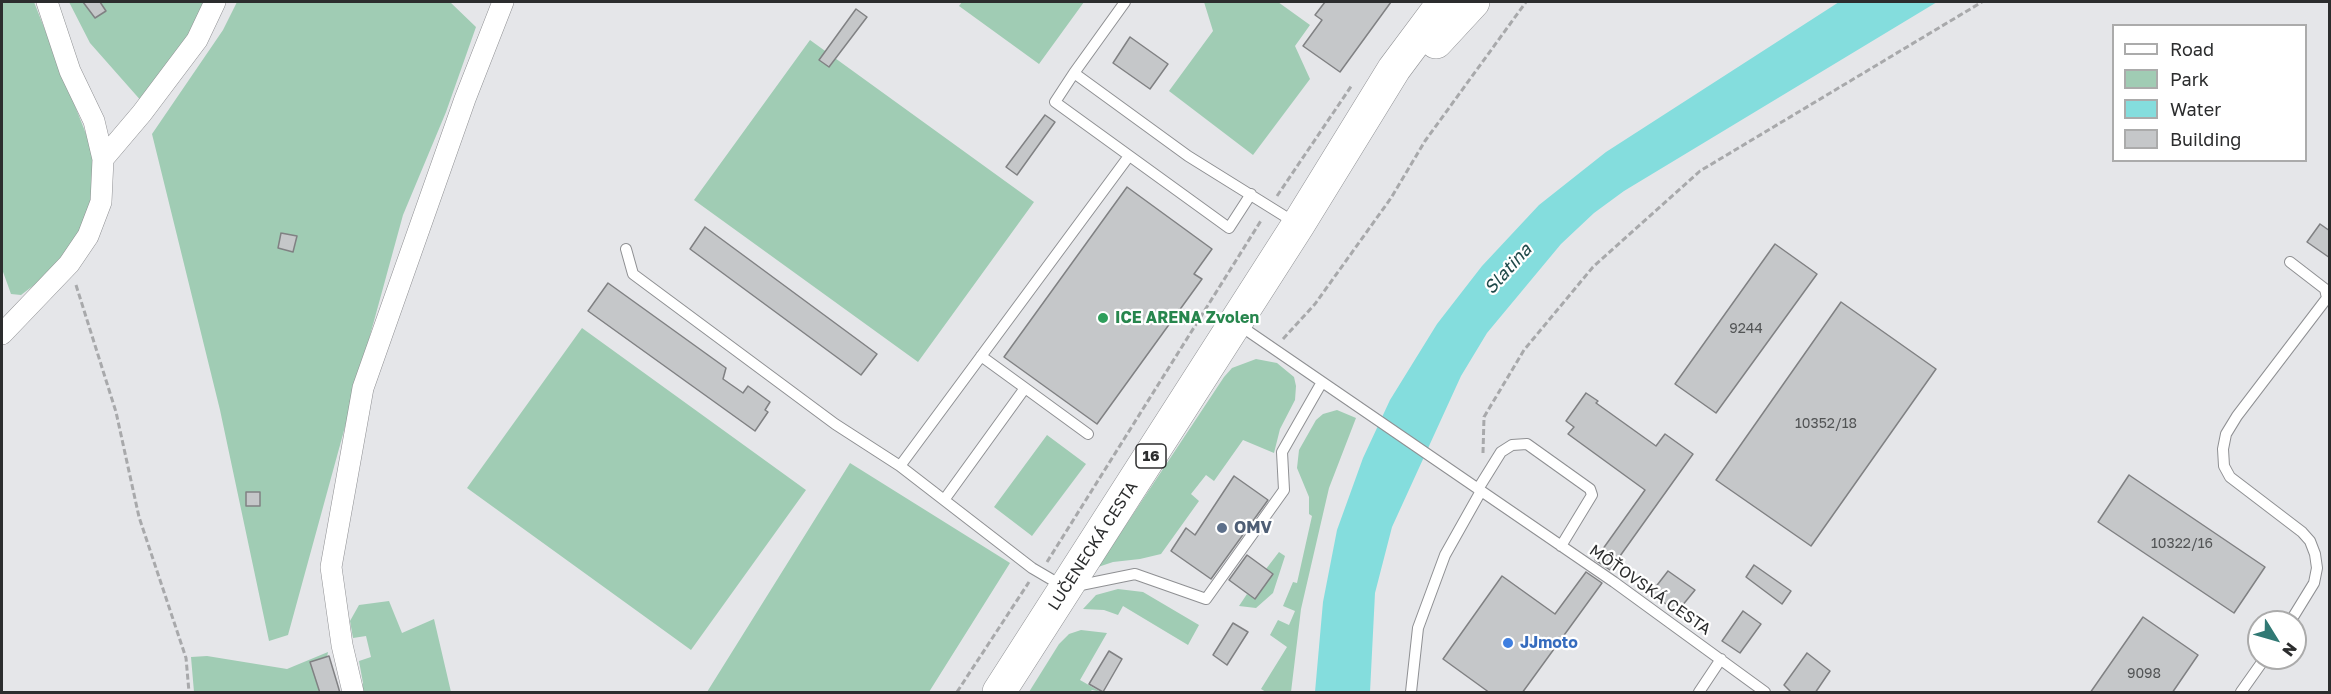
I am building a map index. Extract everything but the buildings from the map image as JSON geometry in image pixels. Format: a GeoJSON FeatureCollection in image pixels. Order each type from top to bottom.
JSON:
{"type":"FeatureCollection","features":[{"type":"Feature","properties":{"kind":"main road","name":"LUČENECKÁ CESTA"},"geometry":{"type":"LineString","coordinates":[[999,693],[1053,581],[1236,323],[1395,69],[1444,2]]}},
{"type":"Feature","properties":{"kind":"main road","name":"LUČENECKÁ CESTA"},"geometry":{"type":"LineString","coordinates":[[1360,126],[1473,2]]}},
{"type":"Feature","properties":{"kind":"street"},"geometry":{"type":"LineString","coordinates":[[2,334],[69,264],[88,237],[101,202],[103,159],[94,121],[70,70],[46,2]]}},
{"type":"Feature","properties":{"kind":"street"},"geometry":{"type":"LineString","coordinates":[[103,159],[142,113],[197,40],[215,2]]}},
{"type":"Feature","properties":{"kind":"street"},"geometry":{"type":"LineString","coordinates":[[352,693],[342,645],[331,567],[363,388],[465,99],[503,2]]}},
{"type":"Feature","properties":{"kind":"lane"},"geometry":{"type":"LineString","coordinates":[[1125,2],[1055,102],[1229,228],[1251,194]]}},
{"type":"Feature","properties":{"kind":"lane"},"geometry":{"type":"LineString","coordinates":[[1074,73],[1188,156],[1298,225]]}},
{"type":"Feature","properties":{"kind":"lane"},"geometry":{"type":"LineString","coordinates":[[900,466],[1129,156]]}},
{"type":"Feature","properties":{"kind":"lane"},"geometry":{"type":"LineString","coordinates":[[626,249],[633,274],[835,424],[900,466],[1053,581],[1135,574],[1206,599],[1284,490],[1282,452],[1322,382]]}},
{"type":"Feature","properties":{"kind":"lane"},"geometry":{"type":"LineString","coordinates":[[2289,262],[2325,289],[2327,298],[2236,416],[2226,434],[2223,448],[2224,466],[2230,477],[2302,532],[2310,541],[2317,568],[2314,583],[2297,610]]}},
{"type":"Feature","properties":{"kind":"lane","name":"MÔŤOVSKÁ CESTA"},"geometry":{"type":"LineString","coordinates":[[1236,323],[1561,546],[1721,659],[1765,693]]}},
{"type":"Feature","properties":{"kind":"lane"},"geometry":{"type":"LineString","coordinates":[[981,356],[1088,434]]}},
{"type":"Feature","properties":{"kind":"lane"},"geometry":{"type":"LineString","coordinates":[[944,500],[1025,388]]}},
{"type":"Feature","properties":{"kind":"lane"},"geometry":{"type":"LineString","coordinates":[[1411,693],[1418,628],[1444,555],[1501,452],[1512,445],[1527,444],[1590,489],[1592,495],[1561,546]]}},
{"type":"Feature","properties":{"kind":"lane"},"geometry":{"type":"LineString","coordinates":[[1699,693],[1721,659]]}},
{"type":"Feature","properties":{"kind":"lane"},"geometry":{"type":"LineString","coordinates":[[2241,693],[2257,670]]}},
{"type":"Feature","properties":{"kind":"path"},"geometry":{"type":"LineString","coordinates":[[1274,349],[1315,304],[1391,198],[1425,141],[1526,2]]}},
{"type":"Feature","properties":{"kind":"path"},"geometry":{"type":"LineString","coordinates":[[1480,490],[1484,417],[1524,350],[1593,267],[1700,171],[1982,2]]}},
{"type":"Feature","properties":{"kind":"path"},"geometry":{"type":"LineString","coordinates":[[957,693],[1027,585],[1053,581],[1270,207],[1353,84]]}},
{"type":"Feature","properties":{"kind":"path"},"geometry":{"type":"LineString","coordinates":[[69,264],[116,412],[139,517],[186,658],[189,693]]}},
{"type":"Feature","properties":{"kind":"green space"},"geometry":{"type":"Polygon","coordinates":[[[2,2],[34,2],[90,144],[97,174],[82,240],[59,266],[21,295],[11,294],[2,269],[2,2]]]}},
{"type":"Feature","properties":{"kind":"green space"},"geometry":{"type":"Polygon","coordinates":[[[69,2],[207,2],[194,35],[143,103],[90,43],[69,2]]]}},
{"type":"Feature","properties":{"kind":"green space"},"geometry":{"type":"Polygon","coordinates":[[[237,2],[450,2],[476,27],[446,112],[403,215],[288,635],[269,641],[220,410],[152,134],[223,30],[237,2]]]}},
{"type":"Feature","properties":{"kind":"green space"},"geometry":{"type":"Polygon","coordinates":[[[962,2],[1084,2],[1039,64],[959,6],[962,2]]]}},
{"type":"Feature","properties":{"kind":"green space"},"geometry":{"type":"Polygon","coordinates":[[[1204,2],[1278,2],[1310,25],[1295,46],[1310,79],[1253,155],[1169,91],[1213,31],[1204,2]]]}},
{"type":"Feature","properties":{"kind":"green space"},"geometry":{"type":"Polygon","coordinates":[[[810,40],[1034,202],[918,362],[694,200],[810,40]]]}},
{"type":"Feature","properties":{"kind":"green space"},"geometry":{"type":"Polygon","coordinates":[[[582,328],[806,490],[691,650],[467,488],[582,328]]]}},
{"type":"Feature","properties":{"kind":"green space"},"geometry":{"type":"Polygon","coordinates":[[[1256,359],[1277,363],[1294,377],[1296,386],[1295,400],[1280,429],[1274,453],[1243,440],[1214,481],[1206,475],[1191,494],[1199,501],[1161,554],[1113,562],[1098,567],[1224,377],[1232,368],[1256,359]]]}},
{"type":"Feature","properties":{"kind":"green space"},"geometry":{"type":"Polygon","coordinates":[[[1337,410],[1356,418],[1329,488],[1301,609],[1291,692],[1266,692],[1261,689],[1287,647],[1270,635],[1278,620],[1289,625],[1295,611],[1283,606],[1293,582],[1297,583],[1312,516],[1309,514],[1309,497],[1297,468],[1299,450],[1316,420],[1323,414],[1337,410]]]}},
{"type":"Feature","properties":{"kind":"green space"},"geometry":{"type":"Polygon","coordinates":[[[1047,435],[1086,464],[1032,536],[994,507],[1047,435]]]}},
{"type":"Feature","properties":{"kind":"green space"},"geometry":{"type":"Polygon","coordinates":[[[850,463],[1010,563],[929,692],[707,692],[850,463]]]}},
{"type":"Feature","properties":{"kind":"green space"},"geometry":{"type":"Polygon","coordinates":[[[1279,552],[1285,556],[1273,593],[1256,608],[1239,606],[1247,594],[1255,599],[1273,574],[1266,569],[1279,552]]]}},
{"type":"Feature","properties":{"kind":"green space"},"geometry":{"type":"Polygon","coordinates":[[[1118,589],[1143,592],[1199,625],[1188,645],[1123,606],[1118,615],[1104,610],[1083,609],[1096,595],[1118,589]]]}},
{"type":"Feature","properties":{"kind":"green space"},"geometry":{"type":"Polygon","coordinates":[[[389,601],[402,633],[434,619],[451,692],[361,692],[363,683],[359,661],[371,657],[366,636],[353,638],[350,621],[359,605],[389,601]]]}},
{"type":"Feature","properties":{"kind":"green space"},"geometry":{"type":"Polygon","coordinates":[[[1081,630],[1107,633],[1080,680],[1101,692],[1092,690],[1090,692],[1029,692],[1059,644],[1069,634],[1081,630]]]}},
{"type":"Feature","properties":{"kind":"green space"},"geometry":{"type":"Polygon","coordinates":[[[328,652],[320,692],[194,692],[191,657],[207,656],[287,669],[328,652]]]}},
{"type":"Feature","properties":{"kind":"water","name":"Slatina"},"geometry":{"type":"Polygon","coordinates":[[[1839,2],[1937,2],[1624,191],[1594,213],[1561,244],[1487,333],[1461,376],[1392,527],[1375,593],[1370,692],[1315,692],[1323,602],[1337,530],[1363,458],[1390,400],[1437,324],[1482,266],[1539,205],[1606,152],[1839,2]]]}},
{"type":"Feature","properties":{"kind":"place","name":"ICE ARENA Zvolen"},"geometry":{"type":"Point","coordinates":[1103,318]}},
{"type":"Feature","properties":{"kind":"place","name":"OMV"},"geometry":{"type":"Point","coordinates":[1222,528]}},
{"type":"Feature","properties":{"kind":"place","name":"JJmoto"},"geometry":{"type":"Point","coordinates":[1508,643]}}]}
